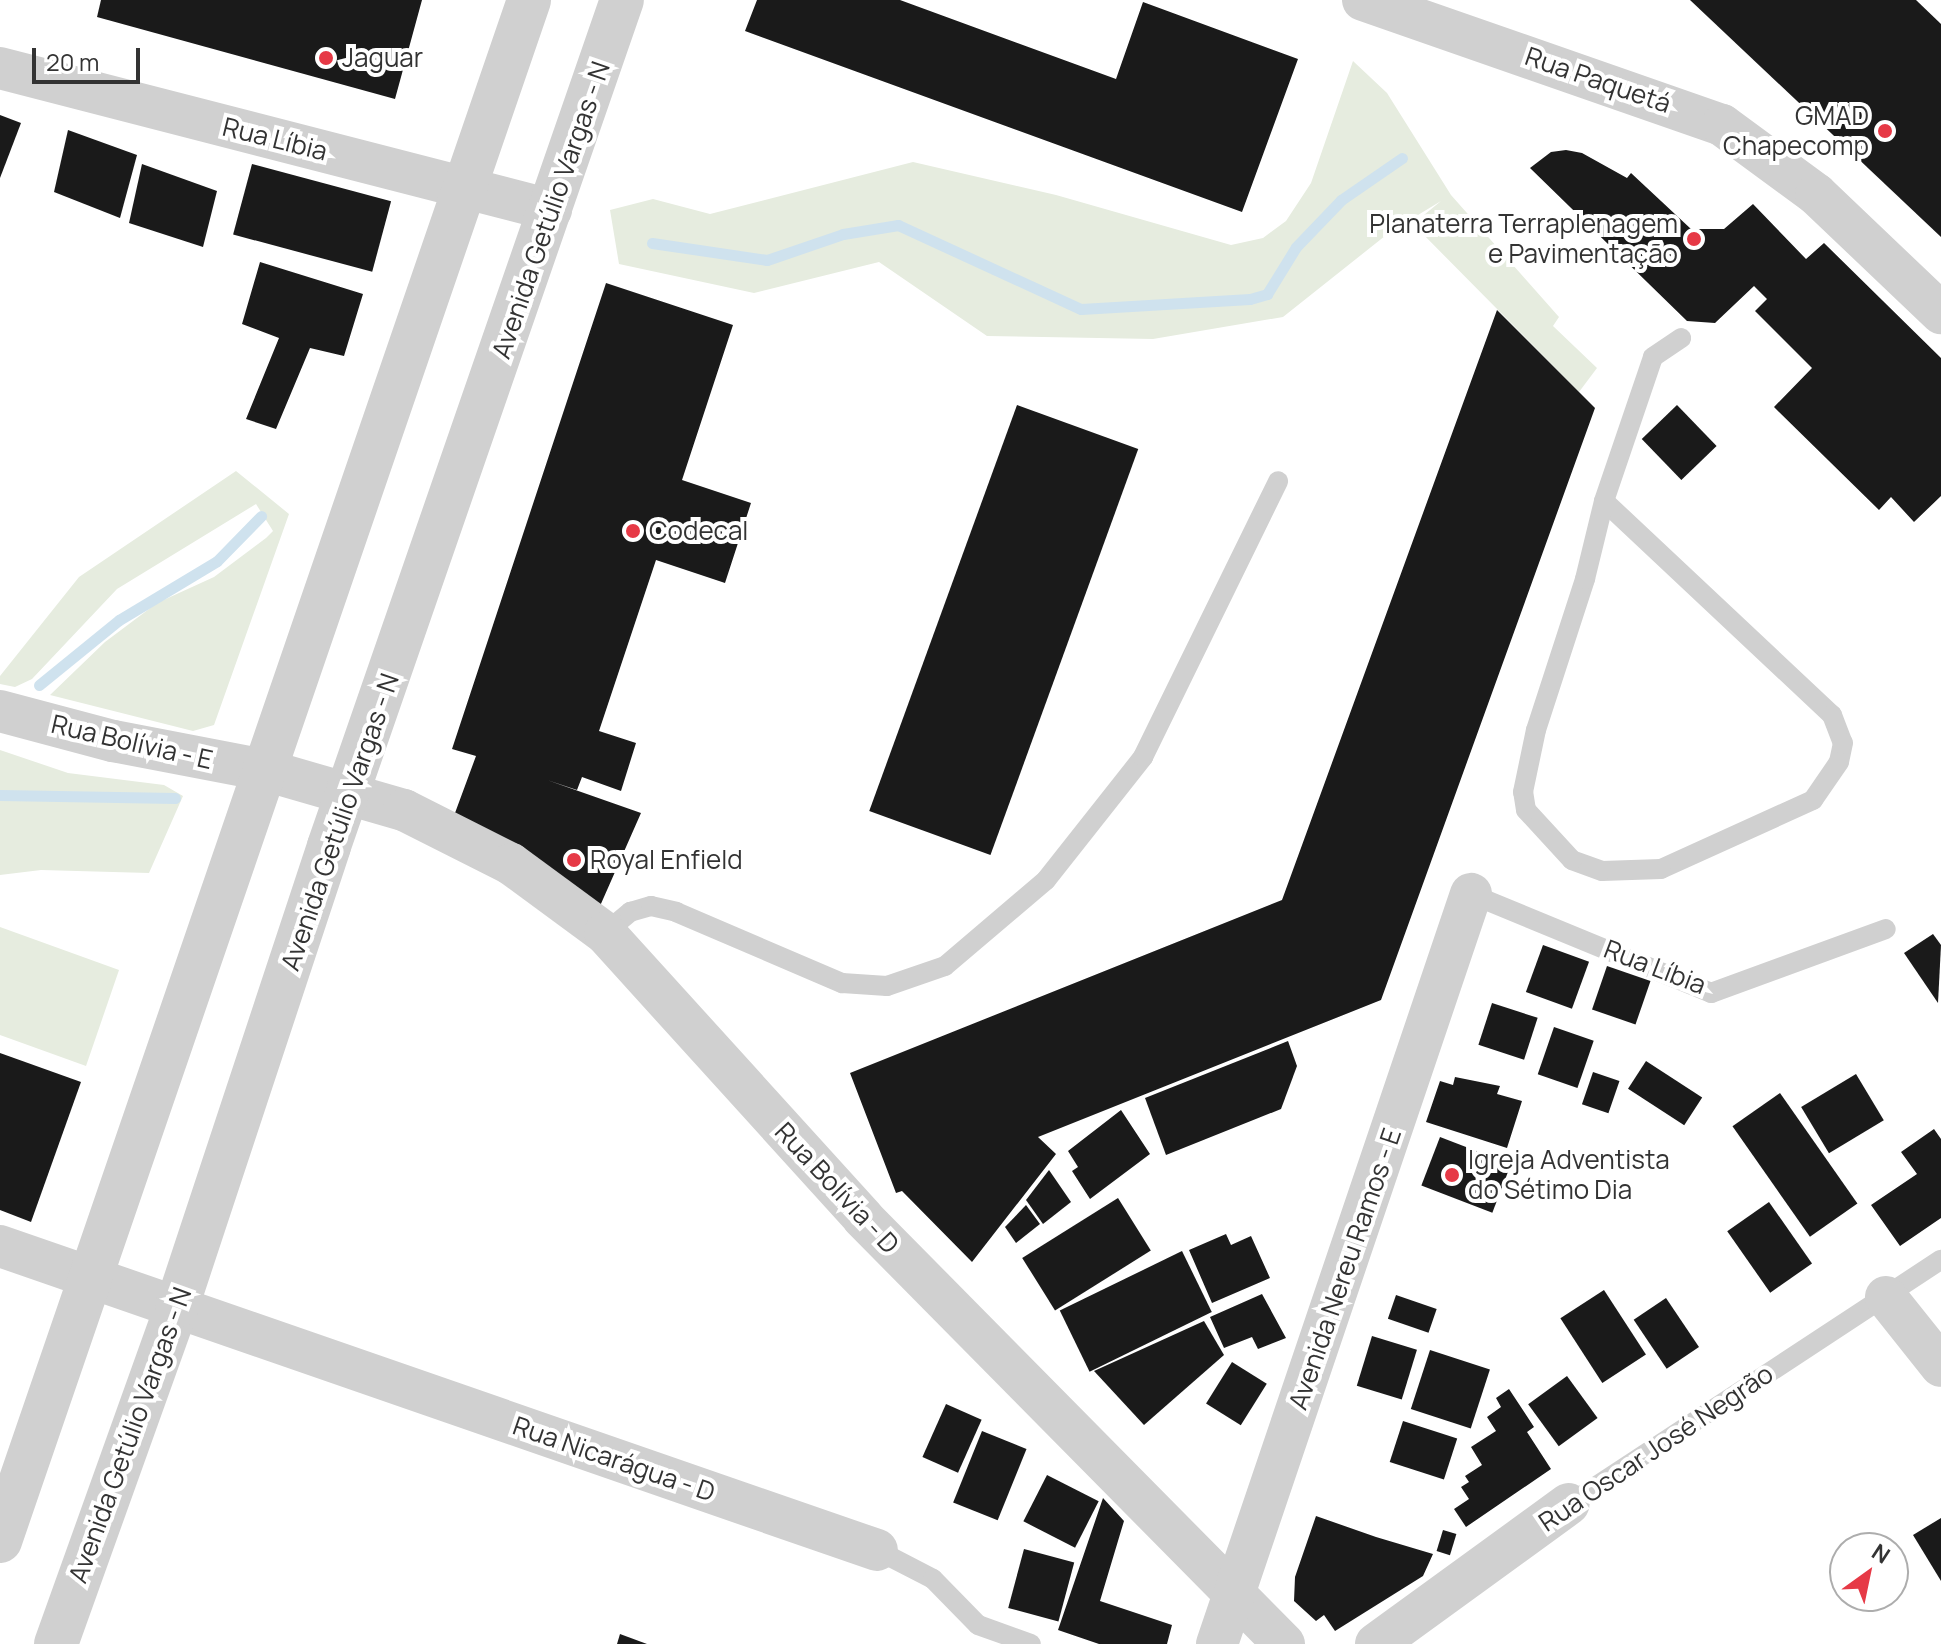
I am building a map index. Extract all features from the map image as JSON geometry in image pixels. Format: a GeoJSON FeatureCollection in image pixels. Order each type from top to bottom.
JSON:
{"type":"FeatureCollection","features":[{"type":"Feature","properties":{"kind":"street"},"geometry":{"type":"LineString","coordinates":[[0,1541],[94,1279],[462,186],[529,0]]}},
{"type":"Feature","properties":{"kind":"street","name":"Avenida Getúlio Vargas - N"},"geometry":{"type":"LineString","coordinates":[[56,1644],[177,1306],[347,797],[622,0]]}},
{"type":"Feature","properties":{"kind":"street","name":"Rua Paquetá"},"geometry":{"type":"LineString","coordinates":[[1363,0],[1722,125],[1816,194],[1941,313]]}},
{"type":"Feature","properties":{"kind":"street","name":"Rua Líbia"},"geometry":{"type":"LineString","coordinates":[[0,68],[551,210]]}},
{"type":"Feature","properties":{"kind":"street","name":"Rua Bolívia - E"},"geometry":{"type":"LineString","coordinates":[[0,711],[113,741],[265,770],[347,797]]}},
{"type":"Feature","properties":{"kind":"street","name":"Rua Bolívia - D"},"geometry":{"type":"LineString","coordinates":[[347,797],[404,810],[511,864],[605,933],[863,1218],[1237,1592],[1284,1644]]}},
{"type":"Feature","properties":{"kind":"street","name":"Avenida Nereu Ramos - E"},"geometry":{"type":"LineString","coordinates":[[1217,1644],[1471,894]]}},
{"type":"Feature","properties":{"kind":"street","name":"Rua Nicarágua - D"},"geometry":{"type":"LineString","coordinates":[[0,1246],[877,1550]]}},
{"type":"Feature","properties":{"kind":"street"},"geometry":{"type":"LineString","coordinates":[[1886,1297],[1941,1366]]}},
{"type":"Feature","properties":{"kind":"street","name":"Rua Oscar José Negrão"},"geometry":{"type":"LineString","coordinates":[[1376,1644],[1569,1504]]}},
{"type":"Feature","properties":{"kind":"lane"},"geometry":{"type":"LineString","coordinates":[[1604,501],[1832,715],[1843,743],[1839,762],[1813,800],[1661,869],[1602,871],[1572,860],[1526,810],[1523,792],[1536,730],[1585,579],[1604,501],[1653,357],[1681,338]]}},
{"type":"Feature","properties":{"kind":"lane"},"geometry":{"type":"LineString","coordinates":[[605,933],[630,912],[651,906],[676,912],[842,983],[887,986],[945,966],[1046,880],[1143,757],[1278,481]]}},
{"type":"Feature","properties":{"kind":"lane","name":"Rua Líbia"},"geometry":{"type":"LineString","coordinates":[[1471,894],[1711,993],[1886,929]]}},
{"type":"Feature","properties":{"kind":"lane","name":"Rua Oscar José Negrão"},"geometry":{"type":"LineString","coordinates":[[1569,1504],[1941,1260]]}},
{"type":"Feature","properties":{"kind":"lane","name":"Rua Nicarágua - D"},"geometry":{"type":"LineString","coordinates":[[877,1550],[933,1579],[978,1625],[1031,1644]]}},
{"type":"Feature","properties":{"kind":"shaded area"},"geometry":{"type":"Polygon","coordinates":[[[1353,61],[1387,93],[1451,195],[1559,317],[1553,326],[1597,368],[1579,392],[1413,224],[1441,201],[1390,232],[1283,317],[1153,339],[987,336],[879,262],[754,293],[619,264],[610,210],[653,199],[710,214],[913,162],[1056,195],[1231,245],[1263,238],[1286,221],[1311,183],[1353,61]]]}},
{"type":"Feature","properties":{"kind":"shaded area"},"geometry":{"type":"Polygon","coordinates":[[[236,471],[289,514],[214,725],[193,731],[50,695],[105,642],[157,603],[214,577],[266,538],[273,531],[256,504],[117,589],[32,679],[15,687],[0,684],[0,676],[79,577],[236,471]]]}},
{"type":"Feature","properties":{"kind":"shaded area"},"geometry":{"type":"Polygon","coordinates":[[[0,750],[68,773],[164,785],[183,796],[149,873],[41,870],[0,875],[0,750]]]}},
{"type":"Feature","properties":{"kind":"shaded area"},"geometry":{"type":"Polygon","coordinates":[[[0,927],[119,970],[86,1066],[0,1035],[0,927]]]}},
{"type":"Feature","properties":{"kind":"building","name":"Jaguar"},"geometry":{"type":"Polygon","coordinates":[[[101,0],[422,0],[395,99],[97,17],[101,0]]]}},
{"type":"Feature","properties":{"kind":"building"},"geometry":{"type":"Polygon","coordinates":[[[757,0],[900,0],[1116,79],[1143,2],[1298,59],[1242,212],[745,31],[757,0]]]}},
{"type":"Feature","properties":{"kind":"building","name":"GMAD Chapecomp"},"geometry":{"type":"Polygon","coordinates":[[[1690,0],[1916,0],[1941,24],[1941,237],[1690,0]]]}},
{"type":"Feature","properties":{"kind":"building"},"geometry":{"type":"Polygon","coordinates":[[[0,115],[21,123],[0,178],[0,115]]]}},
{"type":"Feature","properties":{"kind":"building"},"geometry":{"type":"Polygon","coordinates":[[[68,130],[137,155],[120,218],[54,192],[68,130]]]}},
{"type":"Feature","properties":{"kind":"building"},"geometry":{"type":"Polygon","coordinates":[[[1566,150],[1582,153],[1627,178],[1631,173],[1691,229],[1724,229],[1753,204],[1806,259],[1824,243],[1941,358],[1941,496],[1914,522],[1891,497],[1879,510],[1774,407],[1812,368],[1755,311],[1767,299],[1754,286],[1715,323],[1687,321],[1530,168],[1551,152],[1566,150]]]}},
{"type":"Feature","properties":{"kind":"building"},"geometry":{"type":"Polygon","coordinates":[[[142,164],[217,191],[203,247],[129,223],[142,164]]]}},
{"type":"Feature","properties":{"kind":"building"},"geometry":{"type":"Polygon","coordinates":[[[252,164],[391,201],[372,272],[233,235],[252,164]]]}},
{"type":"Feature","properties":{"kind":"building"},"geometry":{"type":"Polygon","coordinates":[[[260,262],[363,294],[344,356],[310,348],[276,429],[246,419],[279,338],[242,324],[260,262]]]}},
{"type":"Feature","properties":{"kind":"building","name":"Codecal"},"geometry":{"type":"Polygon","coordinates":[[[606,283],[733,325],[682,480],[751,503],[725,583],[656,560],[599,731],[636,743],[621,791],[582,777],[577,790],[547,780],[641,813],[600,906],[455,813],[476,756],[452,749],[606,283]]]}},
{"type":"Feature","properties":{"kind":"building"},"geometry":{"type":"Polygon","coordinates":[[[1497,310],[1595,408],[1381,1000],[1038,1137],[1056,1154],[972,1262],[902,1191],[896,1193],[850,1073],[1282,900],[1497,310]]]}},
{"type":"Feature","properties":{"kind":"building"},"geometry":{"type":"Polygon","coordinates":[[[1017,405],[1138,449],[990,855],[869,811],[1017,405]]]}},
{"type":"Feature","properties":{"kind":"building"},"geometry":{"type":"Polygon","coordinates":[[[1677,405],[1717,446],[1681,480],[1642,439],[1677,405]]]}},
{"type":"Feature","properties":{"kind":"building"},"geometry":{"type":"Polygon","coordinates":[[[1933,934],[1941,945],[1938,1003],[1904,953],[1933,934]]]}},
{"type":"Feature","properties":{"kind":"building"},"geometry":{"type":"Polygon","coordinates":[[[1543,945],[1589,962],[1572,1009],[1526,992],[1543,945]]]}},
{"type":"Feature","properties":{"kind":"building"},"geometry":{"type":"Polygon","coordinates":[[[1607,966],[1650,981],[1636,1024],[1592,1009],[1607,966]]]}},
{"type":"Feature","properties":{"kind":"building"},"geometry":{"type":"Polygon","coordinates":[[[1492,1003],[1538,1018],[1524,1060],[1478,1045],[1492,1003]]]}},
{"type":"Feature","properties":{"kind":"building"},"geometry":{"type":"Polygon","coordinates":[[[1554,1027],[1594,1041],[1577,1088],[1538,1074],[1554,1027]]]}},
{"type":"Feature","properties":{"kind":"building"},"geometry":{"type":"Polygon","coordinates":[[[1288,1041],[1297,1066],[1281,1109],[1166,1155],[1145,1098],[1288,1041]]]}},
{"type":"Feature","properties":{"kind":"building"},"geometry":{"type":"Polygon","coordinates":[[[0,1053],[81,1082],[31,1222],[0,1210],[0,1053]]]}},
{"type":"Feature","properties":{"kind":"building"},"geometry":{"type":"Polygon","coordinates":[[[1646,1061],[1702,1097],[1684,1125],[1628,1089],[1646,1061]]]}},
{"type":"Feature","properties":{"kind":"building"},"geometry":{"type":"Polygon","coordinates":[[[1593,1072],[1619,1081],[1608,1113],[1582,1104],[1593,1072]]]}},
{"type":"Feature","properties":{"kind":"building"},"geometry":{"type":"Polygon","coordinates":[[[1856,1074],[1884,1120],[1829,1153],[1801,1107],[1856,1074]]]}},
{"type":"Feature","properties":{"kind":"building"},"geometry":{"type":"Polygon","coordinates":[[[1455,1077],[1500,1086],[1497,1094],[1522,1101],[1507,1148],[1426,1122],[1440,1081],[1453,1085],[1455,1077]]]}},
{"type":"Feature","properties":{"kind":"building"},"geometry":{"type":"Polygon","coordinates":[[[1780,1093],[1857,1204],[1810,1237],[1732,1126],[1780,1093]]]}},
{"type":"Feature","properties":{"kind":"building"},"geometry":{"type":"Polygon","coordinates":[[[1121,1110],[1150,1154],[1090,1199],[1072,1171],[1078,1167],[1068,1151],[1121,1110]]]}},
{"type":"Feature","properties":{"kind":"building"},"geometry":{"type":"Polygon","coordinates":[[[1934,1129],[1941,1139],[1941,1218],[1900,1246],[1871,1205],[1917,1174],[1901,1152],[1934,1129]]]}},
{"type":"Feature","properties":{"kind":"building"},"geometry":{"type":"Polygon","coordinates":[[[1440,1137],[1511,1164],[1492,1213],[1421,1186],[1440,1137]]]}},
{"type":"Feature","properties":{"kind":"building"},"geometry":{"type":"Polygon","coordinates":[[[1049,1170],[1071,1202],[1043,1224],[1026,1200],[1049,1170]]]}},
{"type":"Feature","properties":{"kind":"building"},"geometry":{"type":"Polygon","coordinates":[[[1118,1198],[1151,1251],[1055,1310],[1022,1258],[1118,1198]]]}},
{"type":"Feature","properties":{"kind":"building"},"geometry":{"type":"Polygon","coordinates":[[[1769,1202],[1812,1263],[1770,1293],[1727,1231],[1769,1202]]]}},
{"type":"Feature","properties":{"kind":"building"},"geometry":{"type":"Polygon","coordinates":[[[1026,1205],[1040,1224],[1016,1243],[1005,1227],[1026,1205]]]}},
{"type":"Feature","properties":{"kind":"building"},"geometry":{"type":"Polygon","coordinates":[[[1226,1234],[1231,1245],[1251,1236],[1270,1278],[1212,1303],[1189,1250],[1226,1234]]]}},
{"type":"Feature","properties":{"kind":"building"},"geometry":{"type":"Polygon","coordinates":[[[1182,1251],[1212,1312],[1090,1372],[1060,1311],[1182,1251]]]}},
{"type":"Feature","properties":{"kind":"building"},"geometry":{"type":"Polygon","coordinates":[[[1604,1290],[1646,1355],[1602,1383],[1560,1318],[1604,1290]]]}},
{"type":"Feature","properties":{"kind":"building"},"geometry":{"type":"Polygon","coordinates":[[[1262,1294],[1286,1338],[1258,1349],[1252,1337],[1224,1348],[1210,1317],[1262,1294]]]}},
{"type":"Feature","properties":{"kind":"building"},"geometry":{"type":"Polygon","coordinates":[[[1396,1295],[1437,1309],[1429,1333],[1388,1319],[1396,1295]]]}},
{"type":"Feature","properties":{"kind":"building"},"geometry":{"type":"Polygon","coordinates":[[[1666,1298],[1699,1347],[1667,1369],[1634,1320],[1666,1298]]]}},
{"type":"Feature","properties":{"kind":"building"},"geometry":{"type":"Polygon","coordinates":[[[1204,1321],[1224,1355],[1144,1425],[1094,1371],[1204,1321]]]}},
{"type":"Feature","properties":{"kind":"building"},"geometry":{"type":"Polygon","coordinates":[[[1372,1336],[1417,1350],[1402,1399],[1357,1386],[1372,1336]]]}},
{"type":"Feature","properties":{"kind":"building"},"geometry":{"type":"Polygon","coordinates":[[[1430,1350],[1490,1369],[1471,1428],[1411,1409],[1430,1350]]]}},
{"type":"Feature","properties":{"kind":"building"},"geometry":{"type":"Polygon","coordinates":[[[1232,1362],[1267,1384],[1241,1425],[1206,1404],[1232,1362]]]}},
{"type":"Feature","properties":{"kind":"building"},"geometry":{"type":"Polygon","coordinates":[[[1567,1376],[1598,1418],[1559,1446],[1528,1404],[1567,1376]]]}},
{"type":"Feature","properties":{"kind":"building"},"geometry":{"type":"Polygon","coordinates":[[[1509,1389],[1534,1427],[1527,1432],[1551,1469],[1466,1527],[1454,1509],[1469,1499],[1461,1487],[1469,1482],[1465,1476],[1482,1465],[1471,1447],[1496,1431],[1487,1417],[1501,1407],[1496,1398],[1509,1389]]]}},
{"type":"Feature","properties":{"kind":"building"},"geometry":{"type":"Polygon","coordinates":[[[946,1404],[982,1420],[958,1473],[922,1457],[946,1404]]]}},
{"type":"Feature","properties":{"kind":"building"},"geometry":{"type":"Polygon","coordinates":[[[1403,1421],[1457,1439],[1444,1480],[1390,1462],[1403,1421]]]}},
{"type":"Feature","properties":{"kind":"building"},"geometry":{"type":"Polygon","coordinates":[[[982,1431],[1027,1449],[998,1520],[953,1502],[982,1431]]]}},
{"type":"Feature","properties":{"kind":"building"},"geometry":{"type":"Polygon","coordinates":[[[1047,1475],[1099,1501],[1075,1548],[1023,1521],[1047,1475]]]}},
{"type":"Feature","properties":{"kind":"building"},"geometry":{"type":"Polygon","coordinates":[[[1103,1498],[1124,1521],[1100,1601],[1172,1625],[1167,1644],[1099,1644],[1058,1630],[1103,1498]]]}},
{"type":"Feature","properties":{"kind":"building"},"geometry":{"type":"Polygon","coordinates":[[[1316,1516],[1433,1554],[1423,1576],[1335,1631],[1324,1615],[1316,1621],[1294,1601],[1295,1577],[1316,1516]]]}},
{"type":"Feature","properties":{"kind":"building"},"geometry":{"type":"Polygon","coordinates":[[[1941,1518],[1941,1581],[1913,1535],[1941,1518]]]}},
{"type":"Feature","properties":{"kind":"building"},"geometry":{"type":"Polygon","coordinates":[[[1443,1530],[1456,1534],[1450,1555],[1437,1551],[1443,1530]]]}},
{"type":"Feature","properties":{"kind":"building"},"geometry":{"type":"Polygon","coordinates":[[[1024,1549],[1074,1562],[1058,1621],[1008,1608],[1024,1549]]]}},
{"type":"Feature","properties":{"kind":"building"},"geometry":{"type":"Polygon","coordinates":[[[620,1634],[647,1644],[617,1644],[620,1634]]]}},
{"type":"Feature","properties":{"kind":"waterway"},"geometry":{"type":"LineString","coordinates":[[652,243],[767,260],[843,234],[898,225],[1081,309],[1250,299],[1267,294],[1296,247],[1341,200],[1402,158]]}},
{"type":"Feature","properties":{"kind":"waterway"},"geometry":{"type":"LineString","coordinates":[[39,685],[119,620],[217,561],[261,516]]}},
{"type":"Feature","properties":{"kind":"waterway"},"geometry":{"type":"LineString","coordinates":[[0,795],[175,798]]}},
{"type":"Feature","properties":{"kind":"place","name":"Jaguar"},"geometry":{"type":"Point","coordinates":[326,58]}},
{"type":"Feature","properties":{"kind":"place","name":"GMAD Chapecomp"},"geometry":{"type":"Point","coordinates":[1885,131]}},
{"type":"Feature","properties":{"kind":"place","name":"Planaterra Terraplenagem e Pavimentação"},"geometry":{"type":"Point","coordinates":[1694,239]}},
{"type":"Feature","properties":{"kind":"place","name":"Codecal"},"geometry":{"type":"Point","coordinates":[633,531]}},
{"type":"Feature","properties":{"kind":"place","name":"Royal Enfield"},"geometry":{"type":"Point","coordinates":[574,860]}},
{"type":"Feature","properties":{"kind":"place","name":"Igreja Adventista do Sétimo Dia"},"geometry":{"type":"Point","coordinates":[1452,1175]}}]}
